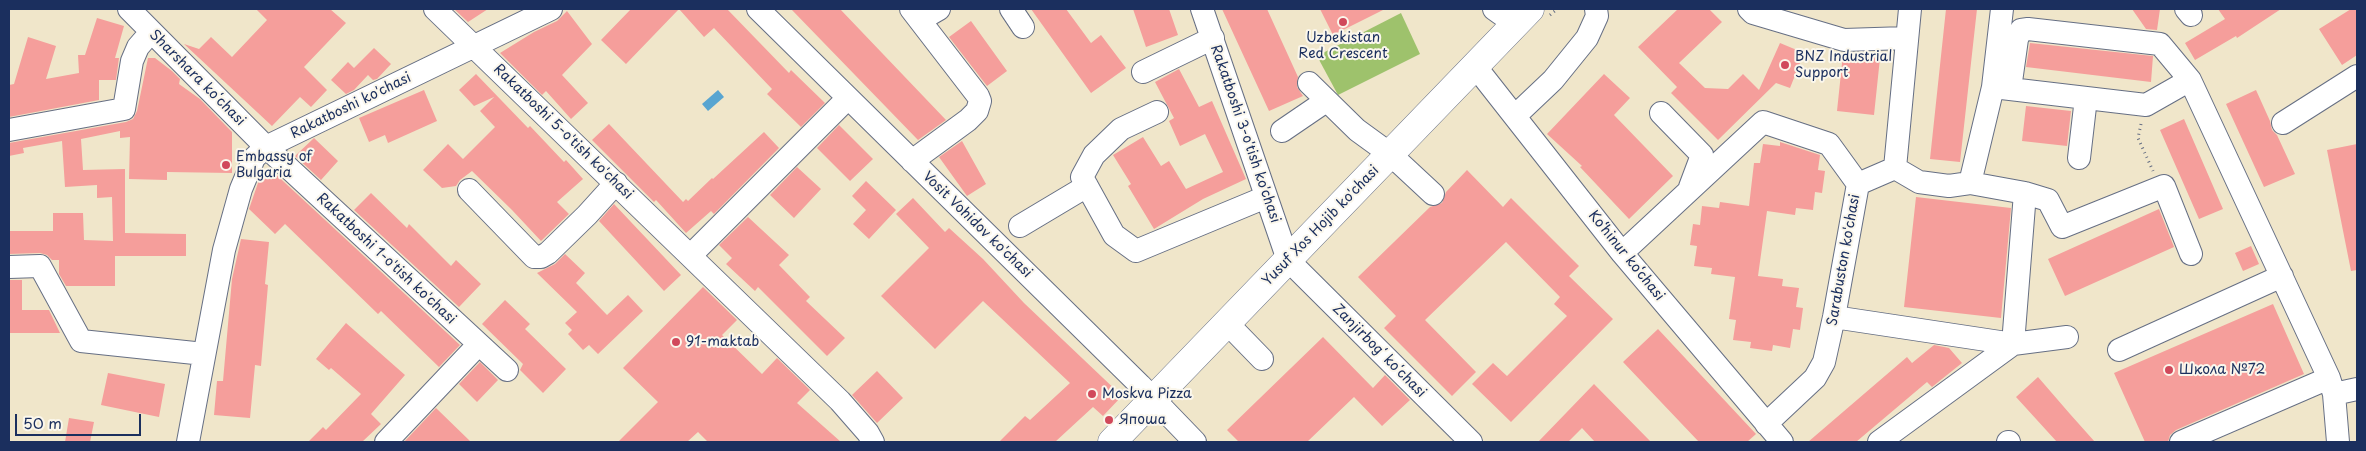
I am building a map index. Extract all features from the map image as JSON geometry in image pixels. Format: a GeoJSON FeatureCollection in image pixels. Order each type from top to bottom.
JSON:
{"type":"FeatureCollection","features":[{"type":"Feature","properties":{"kind":"main road","name":"Yusuf Xos Hojib ko'chasi"},"geometry":{"type":"LineString","coordinates":[[1112,442],[1474,66],[1513,14]]}},
{"type":"Feature","properties":{"kind":"street","name":"Sharshara koʻchasi"},"geometry":{"type":"LineString","coordinates":[[128,9],[266,147]]}},
{"type":"Feature","properties":{"kind":"street","name":"Rakatboshi 5-o'tish ko'chasi"},"geometry":{"type":"LineString","coordinates":[[435,9],[840,401],[868,433],[873,442]]}},
{"type":"Feature","properties":{"kind":"street","name":"Rakatboshi ko'chasi"},"geometry":{"type":"LineString","coordinates":[[189,442],[224,250],[240,190],[254,158],[266,147],[551,9]]}},
{"type":"Feature","properties":{"kind":"street","name":"Vosit Vohidov ko'chasi"},"geometry":{"type":"LineString","coordinates":[[758,9],[1154,399],[1195,442]]}},
{"type":"Feature","properties":{"kind":"street","name":"Rakatboshi 3-o'tish ko'chasi"},"geometry":{"type":"LineString","coordinates":[[1202,9],[1288,260]]}},
{"type":"Feature","properties":{"kind":"street"},"geometry":{"type":"LineString","coordinates":[[1515,116],[1553,80],[1587,38],[1598,16],[1596,9]]}},
{"type":"Feature","properties":{"kind":"street"},"geometry":{"type":"LineString","coordinates":[[1749,9],[1753,13],[1844,40],[1906,38]]}},
{"type":"Feature","properties":{"kind":"street"},"geometry":{"type":"LineString","coordinates":[[1910,9],[1895,168],[1919,182],[1949,186],[1970,183],[2026,192],[2048,200],[2062,227],[2164,186],[2191,254]]}},
{"type":"Feature","properties":{"kind":"street"},"geometry":{"type":"LineString","coordinates":[[2001,88],[2002,9]]}},
{"type":"Feature","properties":{"kind":"street"},"geometry":{"type":"LineString","coordinates":[[912,161],[968,120],[977,111],[980,101],[923,12]]}},
{"type":"Feature","properties":{"kind":"street"},"geometry":{"type":"LineString","coordinates":[[1970,183],[2021,30],[2028,29],[2160,44],[2190,80],[2332,386],[2338,442]]}},
{"type":"Feature","properties":{"kind":"street"},"geometry":{"type":"LineString","coordinates":[[9,130],[124,108],[132,61],[138,47],[151,32]]}},
{"type":"Feature","properties":{"kind":"street"},"geometry":{"type":"LineString","coordinates":[[1143,72],[1212,38]]}},
{"type":"Feature","properties":{"kind":"street","name":"Ko‘hinur ko‘chasi"},"geometry":{"type":"LineString","coordinates":[[1474,66],[1622,253],[1782,442]]}},
{"type":"Feature","properties":{"kind":"street"},"geometry":{"type":"LineString","coordinates":[[2283,123],[2357,76]]}},
{"type":"Feature","properties":{"kind":"street"},"geometry":{"type":"LineString","coordinates":[[2001,88],[2146,105],[2190,80]]}},
{"type":"Feature","properties":{"kind":"street"},"geometry":{"type":"LineString","coordinates":[[1309,83],[1357,130],[1390,154],[1433,194]]}},
{"type":"Feature","properties":{"kind":"street"},"geometry":{"type":"LineString","coordinates":[[691,255],[848,98]]}},
{"type":"Feature","properties":{"kind":"street"},"geometry":{"type":"LineString","coordinates":[[2079,158],[2086,98]]}},
{"type":"Feature","properties":{"kind":"street"},"geometry":{"type":"LineString","coordinates":[[1282,132],[1326,101]]}},
{"type":"Feature","properties":{"kind":"street"},"geometry":{"type":"LineString","coordinates":[[1157,112],[1121,129],[1094,155],[1082,177],[1114,235],[1136,251],[1266,197]]}},
{"type":"Feature","properties":{"kind":"street"},"geometry":{"type":"LineString","coordinates":[[1661,113],[1702,155],[1687,192]]}},
{"type":"Feature","properties":{"kind":"street"},"geometry":{"type":"LineString","coordinates":[[1622,253],[1763,122],[1829,144],[1858,184]]}},
{"type":"Feature","properties":{"kind":"street","name":"Rakatboshi 1-o'tish ko'chasi"},"geometry":{"type":"LineString","coordinates":[[266,147],[507,370]]}},
{"type":"Feature","properties":{"kind":"street","name":"Sarabuston ko'chasi"},"geometry":{"type":"LineString","coordinates":[[1766,424],[1815,378],[1824,362],[1858,184],[1895,168]]}},
{"type":"Feature","properties":{"kind":"street"},"geometry":{"type":"LineString","coordinates":[[469,190],[534,257],[542,257],[587,216],[616,183]]}},
{"type":"Feature","properties":{"kind":"street"},"geometry":{"type":"LineString","coordinates":[[1020,226],[1087,186]]}},
{"type":"Feature","properties":{"kind":"street"},"geometry":{"type":"LineString","coordinates":[[1879,442],[2013,344],[2026,192]]}},
{"type":"Feature","properties":{"kind":"street","name":"Zanjirbogʻ koʻchasi"},"geometry":{"type":"LineString","coordinates":[[1288,260],[1471,442]]}},
{"type":"Feature","properties":{"kind":"street"},"geometry":{"type":"LineString","coordinates":[[9,267],[40,266],[81,342],[204,354]]}},
{"type":"Feature","properties":{"kind":"street"},"geometry":{"type":"LineString","coordinates":[[2119,350],[2282,276]]}},
{"type":"Feature","properties":{"kind":"street"},"geometry":{"type":"LineString","coordinates":[[1834,317],[2013,344],[2068,337]]}},
{"type":"Feature","properties":{"kind":"street"},"geometry":{"type":"LineString","coordinates":[[1227,323],[1262,359]]}},
{"type":"Feature","properties":{"kind":"street"},"geometry":{"type":"LineString","coordinates":[[386,442],[478,345]]}},
{"type":"Feature","properties":{"kind":"street"},"geometry":{"type":"LineString","coordinates":[[2181,442],[2332,386],[2357,389]]}},
{"type":"Feature","properties":{"kind":"path"},"geometry":{"type":"LineString","coordinates":[[2146,105],[2138,138],[2150,166],[2164,186]]}},
{"type":"Feature","properties":{"kind":"green space"},"geometry":{"type":"Polygon","coordinates":[[[1401,13],[1420,54],[1338,95],[1317,56],[1401,13]]]}},
{"type":"Feature","properties":{"kind":"water"},"geometry":{"type":"Polygon","coordinates":[[[718,90],[724,97],[708,111],[702,104],[718,90]]]}},
{"type":"Feature","properties":{"kind":"building"},"geometry":{"type":"Polygon","coordinates":[[[256,9],[330,9],[346,23],[304,67],[327,90],[311,107],[300,97],[272,126],[184,44],[199,49],[211,37],[232,57],[267,20],[256,9]]]}},
{"type":"Feature","properties":{"kind":"building"},"geometry":{"type":"Polygon","coordinates":[[[454,9],[488,9],[468,22],[454,9]]]}},
{"type":"Feature","properties":{"kind":"building"},"geometry":{"type":"Polygon","coordinates":[[[631,9],[679,9],[626,64],[601,40],[631,9]]]}},
{"type":"Feature","properties":{"kind":"building"},"geometry":{"type":"Polygon","coordinates":[[[679,9],[727,9],[789,73],[791,70],[825,103],[801,127],[767,94],[772,89],[714,28],[704,37],[679,9]]]}},
{"type":"Feature","properties":{"kind":"building"},"geometry":{"type":"Polygon","coordinates":[[[791,9],[840,9],[946,120],[918,140],[791,9]]]}},
{"type":"Feature","properties":{"kind":"building"},"geometry":{"type":"Polygon","coordinates":[[[1031,9],[1066,9],[1091,43],[1101,35],[1126,68],[1091,93],[1031,9]]]}},
{"type":"Feature","properties":{"kind":"building"},"geometry":{"type":"Polygon","coordinates":[[[1133,9],[1169,9],[1178,35],[1146,47],[1133,9]]]}},
{"type":"Feature","properties":{"kind":"building"},"geometry":{"type":"Polygon","coordinates":[[[1222,9],[1267,9],[1298,77],[1297,87],[1303,96],[1269,111],[1222,9]]]}},
{"type":"Feature","properties":{"kind":"building","name":"Uzbekistan Red Crescent"},"geometry":{"type":"Polygon","coordinates":[[[1320,9],[1385,9],[1333,35],[1320,9]]]}},
{"type":"Feature","properties":{"kind":"building"},"geometry":{"type":"Polygon","coordinates":[[[1678,9],[1709,9],[1722,22],[1679,63],[1705,88],[1728,89],[1743,74],[1759,90],[1780,43],[1804,53],[1790,88],[1776,83],[1718,140],[1671,93],[1677,87],[1638,47],[1678,9]]]}},
{"type":"Feature","properties":{"kind":"building"},"geometry":{"type":"Polygon","coordinates":[[[1946,9],[1977,9],[1960,162],[1930,159],[1946,9]]]}},
{"type":"Feature","properties":{"kind":"building"},"geometry":{"type":"Polygon","coordinates":[[[2132,9],[2160,9],[2157,30],[2146,29],[2132,9]]]}},
{"type":"Feature","properties":{"kind":"building"},"geometry":{"type":"Polygon","coordinates":[[[2218,9],[2281,9],[2237,38],[2236,36],[2195,60],[2185,43],[2225,19],[2218,9]]]}},
{"type":"Feature","properties":{"kind":"building"},"geometry":{"type":"Polygon","coordinates":[[[2351,9],[2357,9],[2357,55],[2342,65],[2319,29],[2351,9]]]}},
{"type":"Feature","properties":{"kind":"building"},"geometry":{"type":"Polygon","coordinates":[[[567,11],[592,44],[562,75],[588,103],[571,119],[546,91],[542,95],[500,53],[534,32],[557,21],[567,11]]]}},
{"type":"Feature","properties":{"kind":"building"},"geometry":{"type":"Polygon","coordinates":[[[97,18],[124,26],[115,58],[119,58],[116,80],[99,80],[99,100],[9,117],[9,85],[14,84],[28,37],[56,46],[46,79],[79,73],[78,55],[85,55],[97,18]]]}},
{"type":"Feature","properties":{"kind":"building"},"geometry":{"type":"Polygon","coordinates":[[[971,21],[1007,71],[987,86],[949,37],[971,21]]]}},
{"type":"Feature","properties":{"kind":"building"},"geometry":{"type":"Polygon","coordinates":[[[2030,43],[2153,56],[2151,82],[2026,67],[2030,43]]]}},
{"type":"Feature","properties":{"kind":"building"},"geometry":{"type":"Polygon","coordinates":[[[374,48],[391,64],[377,79],[373,80],[368,75],[354,90],[346,94],[331,80],[348,62],[354,68],[374,48]]]}},
{"type":"Feature","properties":{"kind":"building"},"geometry":{"type":"Polygon","coordinates":[[[1843,54],[1880,58],[1874,115],[1837,111],[1843,54]]]}},
{"type":"Feature","properties":{"kind":"building"},"geometry":{"type":"Polygon","coordinates":[[[148,58],[155,58],[172,71],[180,79],[179,84],[200,99],[232,132],[232,173],[167,172],[167,180],[129,179],[130,137],[120,138],[120,131],[81,139],[83,170],[125,169],[125,233],[186,234],[186,256],[115,256],[115,286],[66,286],[59,274],[59,260],[52,260],[47,255],[40,253],[9,254],[9,231],[53,231],[53,213],[83,213],[84,240],[113,241],[112,197],[97,198],[97,185],[65,187],[62,141],[23,148],[24,153],[9,156],[9,143],[126,122],[133,119],[137,111],[148,58]]]}},
{"type":"Feature","properties":{"kind":"building"},"geometry":{"type":"Polygon","coordinates":[[[1179,69],[1199,107],[1212,101],[1246,179],[1203,199],[1154,229],[1128,186],[1131,184],[1113,155],[1143,137],[1161,166],[1169,161],[1186,189],[1223,172],[1205,134],[1180,146],[1169,121],[1174,118],[1155,82],[1179,69]]]}},
{"type":"Feature","properties":{"kind":"building"},"geometry":{"type":"Polygon","coordinates":[[[476,74],[528,128],[530,126],[583,179],[557,202],[569,214],[541,241],[472,171],[460,180],[456,186],[442,188],[423,170],[448,144],[463,159],[495,127],[480,111],[494,97],[474,106],[459,90],[476,74]]]}},
{"type":"Feature","properties":{"kind":"building"},"geometry":{"type":"Polygon","coordinates":[[[1604,74],[1630,98],[1614,115],[1673,176],[1629,219],[1580,167],[1582,166],[1547,134],[1604,74]]]}},
{"type":"Feature","properties":{"kind":"building"},"geometry":{"type":"Polygon","coordinates":[[[424,90],[437,121],[388,143],[385,135],[369,142],[359,118],[424,90]]]}},
{"type":"Feature","properties":{"kind":"building"},"geometry":{"type":"Polygon","coordinates":[[[2256,90],[2272,130],[2277,135],[2295,174],[2264,187],[2226,104],[2256,90]]]}},
{"type":"Feature","properties":{"kind":"building"},"geometry":{"type":"Polygon","coordinates":[[[2026,106],[2071,111],[2067,146],[2022,141],[2026,106]]]}},
{"type":"Feature","properties":{"kind":"building"},"geometry":{"type":"Polygon","coordinates":[[[2184,119],[2223,209],[2199,219],[2160,130],[2184,119]]]}},
{"type":"Feature","properties":{"kind":"building"},"geometry":{"type":"Polygon","coordinates":[[[609,124],[683,202],[686,199],[688,201],[764,132],[779,148],[714,214],[711,211],[686,233],[656,200],[654,202],[592,140],[609,124]]]}},
{"type":"Feature","properties":{"kind":"building"},"geometry":{"type":"Polygon","coordinates":[[[839,125],[873,159],[850,181],[817,148],[839,125]]]}},
{"type":"Feature","properties":{"kind":"building"},"geometry":{"type":"Polygon","coordinates":[[[314,138],[338,161],[321,180],[295,156],[314,138]]]}},
{"type":"Feature","properties":{"kind":"building"},"geometry":{"type":"Polygon","coordinates":[[[962,141],[986,184],[967,196],[939,157],[962,141]]]}},
{"type":"Feature","properties":{"kind":"building"},"geometry":{"type":"Polygon","coordinates":[[[1780,142],[1820,155],[1818,170],[1825,171],[1822,193],[1815,192],[1813,210],[1796,208],[1795,215],[1767,211],[1758,276],[1783,279],[1782,286],[1799,288],[1796,307],[1803,308],[1800,330],[1793,329],[1790,348],[1773,345],[1772,351],[1750,348],[1751,342],[1733,340],[1736,320],[1729,319],[1735,277],[1711,274],[1712,268],[1694,266],[1697,246],[1690,245],[1693,224],[1700,225],[1702,206],[1719,208],[1720,202],[1749,206],[1754,163],[1760,163],[1763,144],[1780,146],[1780,142]]]}},
{"type":"Feature","properties":{"kind":"building"},"geometry":{"type":"Polygon","coordinates":[[[2357,144],[2357,270],[2351,271],[2327,150],[2357,144]]]}},
{"type":"Feature","properties":{"kind":"building"},"geometry":{"type":"Polygon","coordinates":[[[797,167],[821,189],[794,218],[770,195],[797,167]]]}},
{"type":"Feature","properties":{"kind":"building"},"geometry":{"type":"Polygon","coordinates":[[[269,168],[460,345],[439,367],[381,311],[378,314],[285,224],[275,234],[249,209],[259,180],[269,168]]]}},
{"type":"Feature","properties":{"kind":"building"},"geometry":{"type":"Polygon","coordinates":[[[1467,170],[1503,207],[1511,198],[1579,266],[1569,276],[1613,319],[1511,422],[1472,384],[1493,363],[1507,376],[1567,316],[1554,304],[1560,297],[1506,242],[1425,320],[1476,372],[1452,396],[1384,328],[1396,316],[1358,277],[1430,207],[1442,203],[1446,192],[1467,170]]]}},
{"type":"Feature","properties":{"kind":"building"},"geometry":{"type":"Polygon","coordinates":[[[866,181],[896,210],[869,239],[853,224],[866,210],[852,196],[866,181]]]}},
{"type":"Feature","properties":{"kind":"building"},"geometry":{"type":"Polygon","coordinates":[[[371,193],[407,228],[409,224],[451,266],[456,260],[481,284],[459,307],[354,210],[371,193]]]}},
{"type":"Feature","properties":{"kind":"building"},"geometry":{"type":"Polygon","coordinates":[[[1916,197],[2011,208],[2001,318],[1904,307],[1916,197]]]}},
{"type":"Feature","properties":{"kind":"building"},"geometry":{"type":"Polygon","coordinates":[[[913,198],[945,232],[949,228],[983,259],[1024,303],[1122,396],[1103,416],[1093,407],[1055,442],[999,442],[1025,416],[1030,420],[1070,383],[983,301],[935,349],[881,296],[929,248],[896,214],[913,198]]]}},
{"type":"Feature","properties":{"kind":"building"},"geometry":{"type":"Polygon","coordinates":[[[614,204],[681,275],[664,291],[599,221],[614,204]]]}},
{"type":"Feature","properties":{"kind":"building"},"geometry":{"type":"Polygon","coordinates":[[[2159,209],[2174,247],[2065,296],[2048,259],[2159,209]]]}},
{"type":"Feature","properties":{"kind":"building"},"geometry":{"type":"Polygon","coordinates":[[[748,217],[789,255],[779,265],[810,297],[806,301],[845,338],[827,356],[758,287],[755,291],[726,264],[732,258],[719,245],[748,217]]]}},
{"type":"Feature","properties":{"kind":"building"},"geometry":{"type":"Polygon","coordinates":[[[241,239],[269,242],[265,284],[268,285],[261,366],[255,365],[250,418],[214,415],[217,381],[223,381],[232,279],[241,239]]]}},
{"type":"Feature","properties":{"kind":"building"},"geometry":{"type":"Polygon","coordinates":[[[2251,246],[2259,264],[2243,271],[2235,253],[2251,246]]]}},
{"type":"Feature","properties":{"kind":"building"},"geometry":{"type":"Polygon","coordinates":[[[565,254],[585,273],[576,283],[607,315],[628,295],[643,311],[598,354],[589,345],[583,350],[568,334],[572,330],[565,323],[577,312],[537,273],[555,264],[565,254]]]}},
{"type":"Feature","properties":{"kind":"building"},"geometry":{"type":"Polygon","coordinates":[[[9,280],[22,280],[22,310],[49,310],[60,333],[9,333],[9,280]]]}},
{"type":"Feature","properties":{"kind":"building","name":"91-maktab"},"geometry":{"type":"Polygon","coordinates":[[[703,287],[737,320],[722,335],[762,374],[777,358],[810,390],[797,403],[841,442],[708,442],[698,432],[687,442],[618,442],[658,402],[623,368],[703,287]]]}},
{"type":"Feature","properties":{"kind":"building"},"geometry":{"type":"Polygon","coordinates":[[[505,300],[530,324],[525,329],[566,369],[543,393],[520,370],[523,364],[482,324],[505,300]]]}},
{"type":"Feature","properties":{"kind":"building","name":"Школа №72"},"geometry":{"type":"Polygon","coordinates":[[[2273,304],[2304,374],[2176,430],[2170,435],[2168,442],[2145,442],[2114,373],[2273,304]]]}},
{"type":"Feature","properties":{"kind":"building"},"geometry":{"type":"Polygon","coordinates":[[[346,323],[405,375],[371,414],[381,424],[362,442],[308,442],[323,427],[326,430],[361,394],[331,368],[329,370],[316,359],[346,323]]]}},
{"type":"Feature","properties":{"kind":"building"},"geometry":{"type":"Polygon","coordinates":[[[1658,329],[1756,434],[1747,442],[1699,442],[1623,362],[1658,329]]]}},
{"type":"Feature","properties":{"kind":"building"},"geometry":{"type":"Polygon","coordinates":[[[1323,337],[1373,388],[1385,375],[1410,400],[1382,426],[1354,397],[1307,442],[1239,442],[1227,430],[1323,337]]]}},
{"type":"Feature","properties":{"kind":"building"},"geometry":{"type":"Polygon","coordinates":[[[1934,345],[1949,348],[1962,363],[1932,387],[1927,382],[1856,442],[1808,442],[1907,357],[1912,363],[1934,345]]]}},
{"type":"Feature","properties":{"kind":"building"},"geometry":{"type":"Polygon","coordinates":[[[480,362],[498,380],[477,402],[459,384],[480,362]]]}},
{"type":"Feature","properties":{"kind":"building"},"geometry":{"type":"Polygon","coordinates":[[[877,371],[903,398],[877,423],[852,395],[877,371]]]}},
{"type":"Feature","properties":{"kind":"building"},"geometry":{"type":"Polygon","coordinates":[[[108,373],[165,384],[159,417],[101,405],[108,373]]]}},
{"type":"Feature","properties":{"kind":"building"},"geometry":{"type":"Polygon","coordinates":[[[2038,377],[2095,442],[2057,442],[2016,397],[2038,377]]]}},
{"type":"Feature","properties":{"kind":"building"},"geometry":{"type":"Polygon","coordinates":[[[1594,384],[1651,442],[1595,442],[1582,428],[1568,442],[1538,442],[1594,384]]]}},
{"type":"Feature","properties":{"kind":"building"},"geometry":{"type":"Polygon","coordinates":[[[436,408],[471,442],[404,442],[436,408]]]}},
{"type":"Feature","properties":{"kind":"building"},"geometry":{"type":"Polygon","coordinates":[[[69,418],[94,422],[90,442],[65,442],[69,418]]]}},
{"type":"Feature","properties":{"kind":"place","name":"Uzbekistan Red Crescent"},"geometry":{"type":"Point","coordinates":[1343,22]}},
{"type":"Feature","properties":{"kind":"place","name":"BNZ Industrial Support"},"geometry":{"type":"Point","coordinates":[1785,65]}},
{"type":"Feature","properties":{"kind":"place","name":"Embassy of Bulgaria"},"geometry":{"type":"Point","coordinates":[226,165]}},
{"type":"Feature","properties":{"kind":"place","name":"91-maktab"},"geometry":{"type":"Point","coordinates":[676,342]}},
{"type":"Feature","properties":{"kind":"place","name":"Школа №72"},"geometry":{"type":"Point","coordinates":[2169,370]}},
{"type":"Feature","properties":{"kind":"place","name":"Moskva Pizza"},"geometry":{"type":"Point","coordinates":[1092,394]}},
{"type":"Feature","properties":{"kind":"place","name":"Япоша"},"geometry":{"type":"Point","coordinates":[1109,420]}}]}
